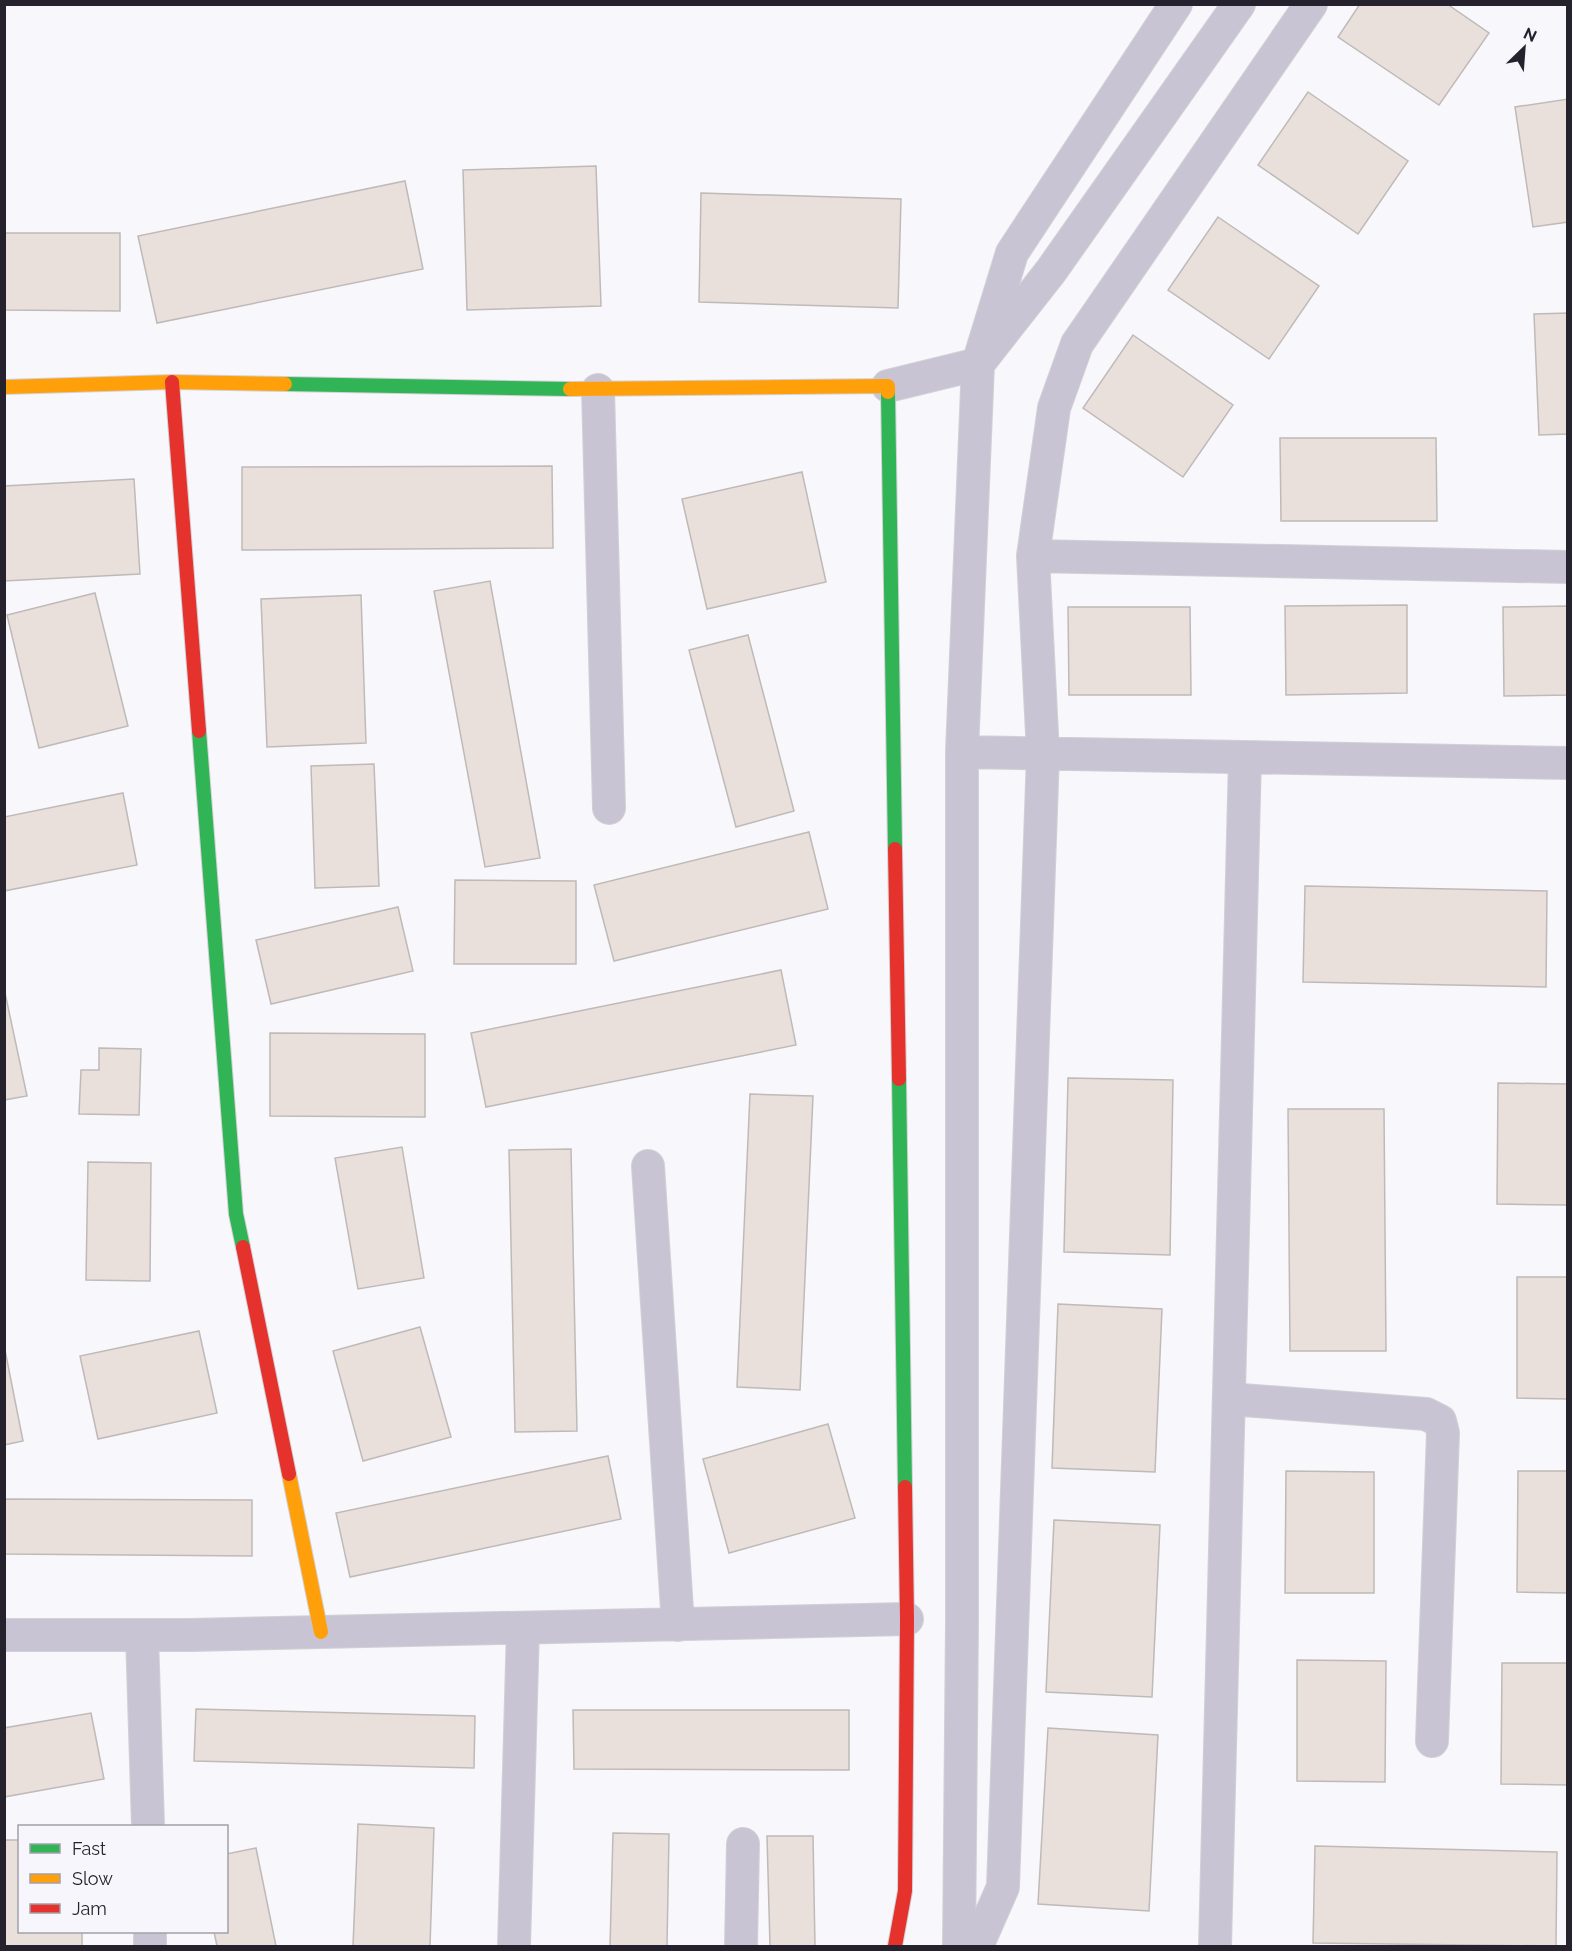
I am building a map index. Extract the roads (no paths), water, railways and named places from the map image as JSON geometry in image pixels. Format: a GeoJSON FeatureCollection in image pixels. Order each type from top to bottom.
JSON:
{"type":"FeatureCollection","features":[{"type":"Feature","properties":{"kind":"street"},"geometry":{"type":"LineString","coordinates":[[959,1947],[962,1634],[962,753],[978,364],[1012,253],[1176,4]]}},
{"type":"Feature","properties":{"kind":"street"},"geometry":{"type":"LineString","coordinates":[[4,387],[172,382],[598,390],[888,386],[978,364],[1051,271],[1239,4]]}},
{"type":"Feature","properties":{"kind":"street"},"geometry":{"type":"LineString","coordinates":[[977,1947],[1003,1887],[1043,754],[1033,556],[1054,408],[1077,344],[1311,4]]}},
{"type":"Feature","properties":{"kind":"street"},"geometry":{"type":"LineString","coordinates":[[172,382],[236,1214],[321,1632]]}},
{"type":"Feature","properties":{"kind":"street"},"geometry":{"type":"LineString","coordinates":[[888,386],[908,1619],[905,1891],[895,1947]]}},
{"type":"Feature","properties":{"kind":"street"},"geometry":{"type":"LineString","coordinates":[[598,390],[609,808]]}},
{"type":"Feature","properties":{"kind":"street"},"geometry":{"type":"LineString","coordinates":[[1033,556],[1568,567]]}},
{"type":"Feature","properties":{"kind":"street"},"geometry":{"type":"LineString","coordinates":[[962,753],[1568,763]]}},
{"type":"Feature","properties":{"kind":"street"},"geometry":{"type":"LineString","coordinates":[[1215,1947],[1245,757]]}},
{"type":"Feature","properties":{"kind":"street"},"geometry":{"type":"LineString","coordinates":[[648,1166],[678,1625]]}},
{"type":"Feature","properties":{"kind":"street"},"geometry":{"type":"LineString","coordinates":[[1229,1399],[1426,1414],[1440,1421],[1443,1433],[1432,1741]]}},
{"type":"Feature","properties":{"kind":"street"},"geometry":{"type":"LineString","coordinates":[[4,1635],[321,1632],[908,1619]]}},
{"type":"Feature","properties":{"kind":"street"},"geometry":{"type":"LineString","coordinates":[[514,1947],[523,1628]]}},
{"type":"Feature","properties":{"kind":"street"},"geometry":{"type":"LineString","coordinates":[[142,1635],[147,1825]]}},
{"type":"Feature","properties":{"kind":"street"},"geometry":{"type":"LineString","coordinates":[[741,1947],[743,1844]]}}]}
